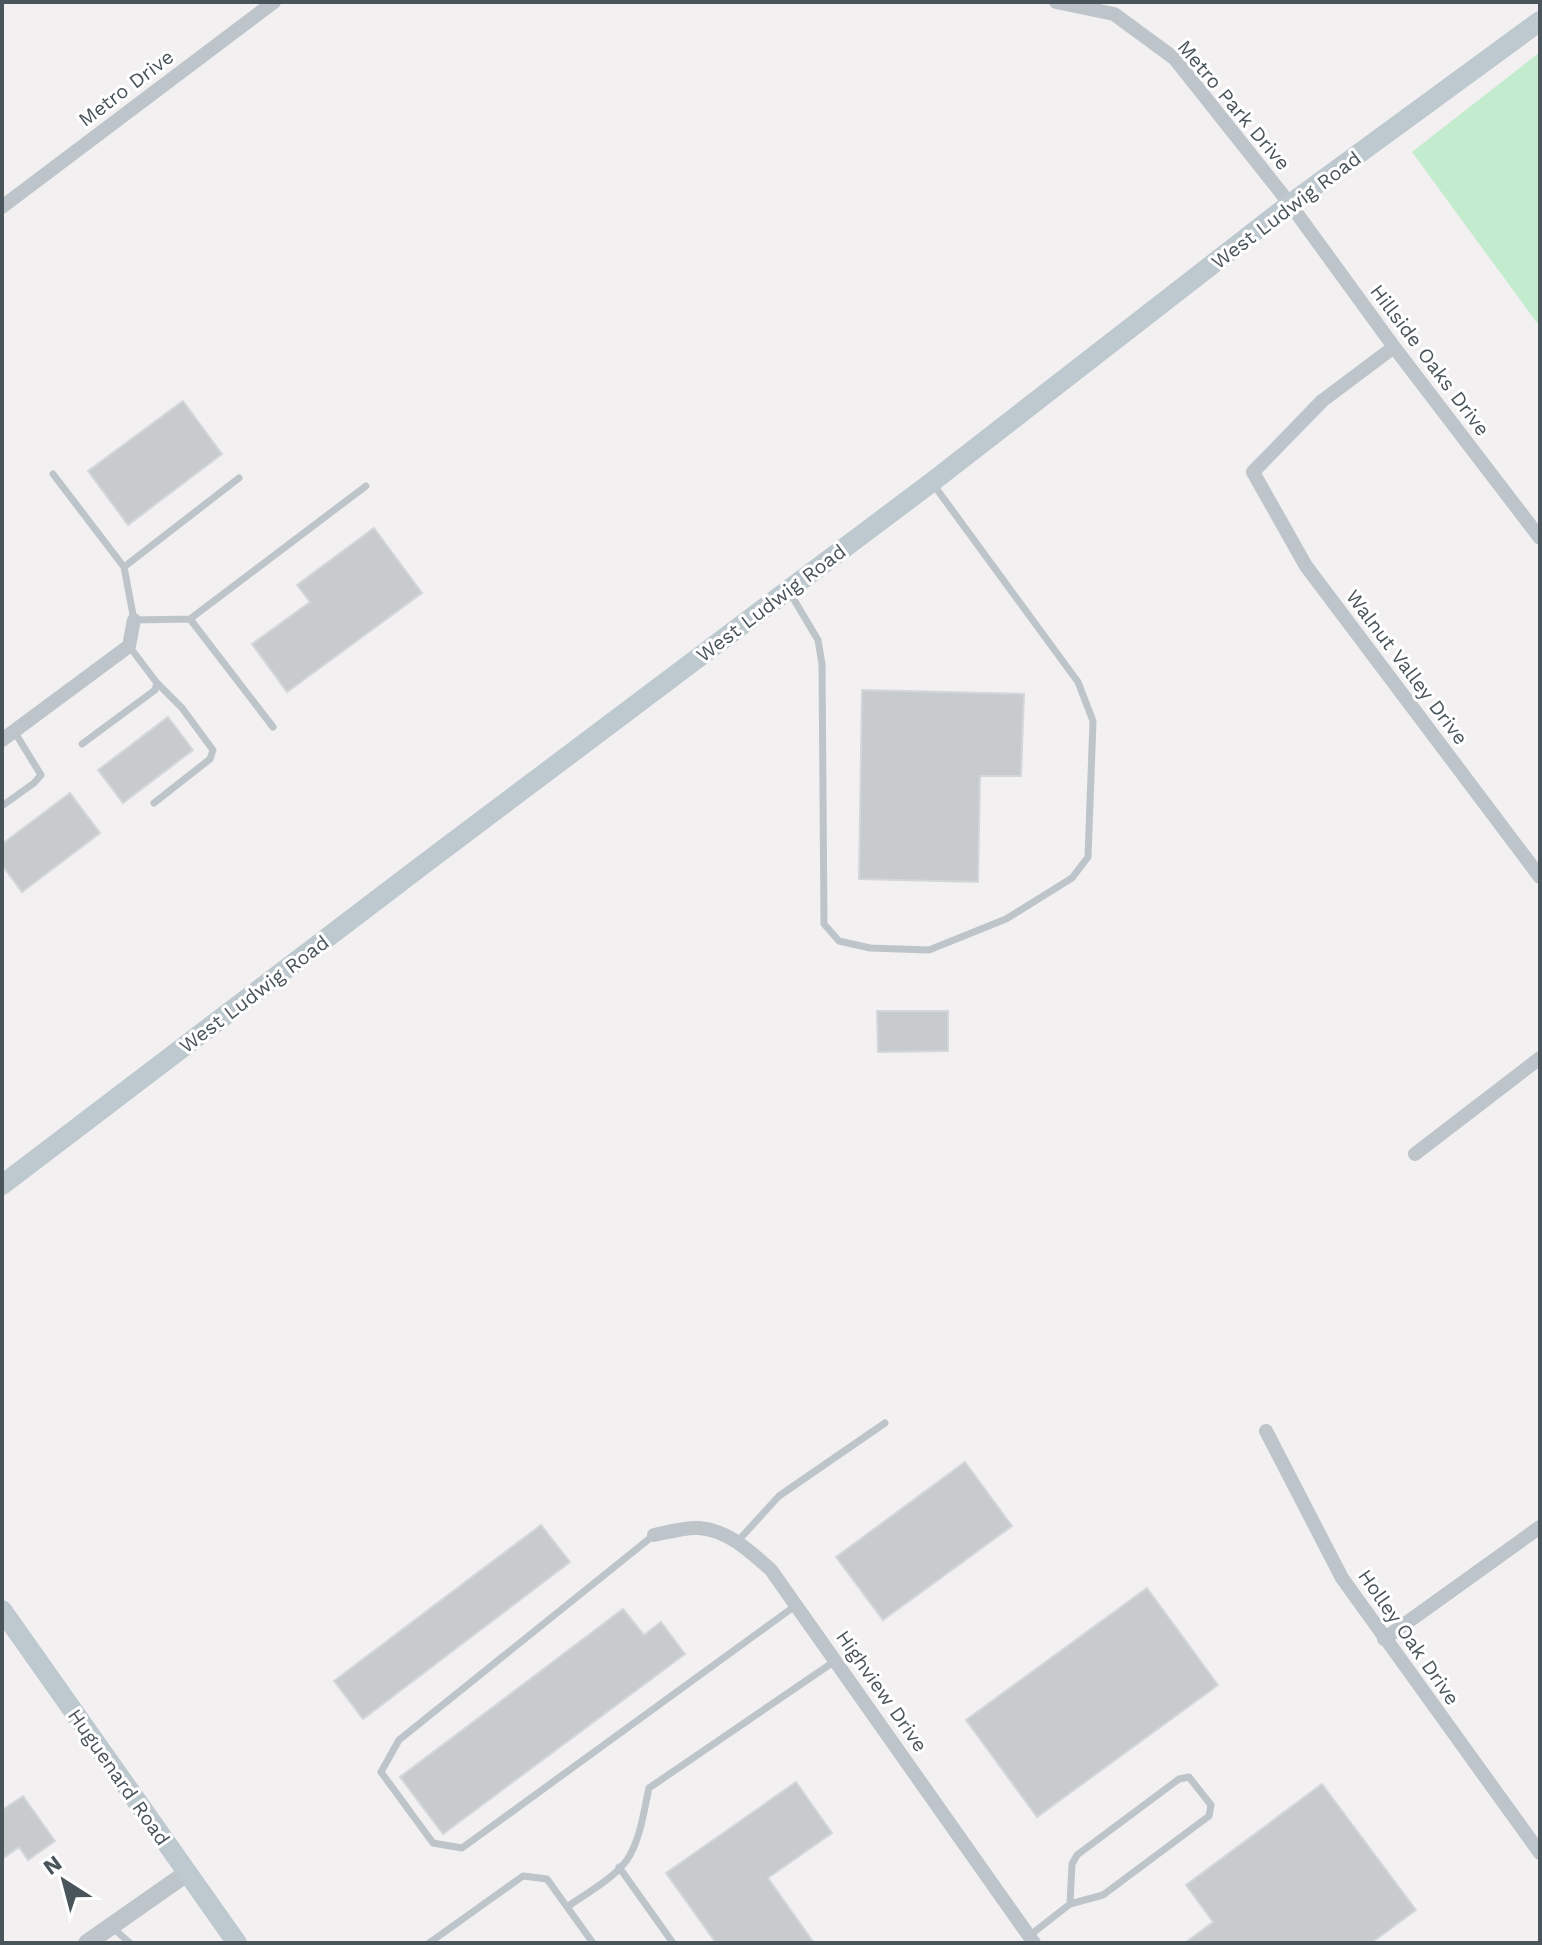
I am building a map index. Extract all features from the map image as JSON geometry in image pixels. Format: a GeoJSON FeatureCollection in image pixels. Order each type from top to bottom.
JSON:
{"type":"FeatureCollection","features":[{"type":"Feature","properties":{"kind":"main road","name":"West Ludwig Road"},"geometry":{"type":"LineString","coordinates":[[2,1185],[932,482],[1290,204],[1540,21]]}},
{"type":"Feature","properties":{"kind":"main road","name":"Huguenard Road"},"geometry":{"type":"LineString","coordinates":[[2,1610],[237,1943]]}},
{"type":"Feature","properties":{"kind":"street","name":"Metro Drive"},"geometry":{"type":"LineString","coordinates":[[2,207],[274,2]]}},
{"type":"Feature","properties":{"kind":"street","name":"Metro Park Drive"},"geometry":{"type":"LineString","coordinates":[[1056,2],[1114,14],[1174,58],[1290,204]]}},
{"type":"Feature","properties":{"kind":"street","name":"Hillside Oaks Drive"},"geometry":{"type":"LineString","coordinates":[[1290,204],[1394,347],[1540,538]]}},
{"type":"Feature","properties":{"kind":"street","name":"Walnut Valley Drive"},"geometry":{"type":"LineString","coordinates":[[1394,347],[1322,401],[1253,472],[1306,566],[1540,877]]}},
{"type":"Feature","properties":{"kind":"street"},"geometry":{"type":"LineString","coordinates":[[8,736],[129,646],[134,620]]}},
{"type":"Feature","properties":{"kind":"street"},"geometry":{"type":"LineString","coordinates":[[1415,1154],[1540,1058]]}},
{"type":"Feature","properties":{"kind":"street","name":"Holley Oak Drive"},"geometry":{"type":"LineString","coordinates":[[1266,1431],[1342,1578],[1540,1853]]}},
{"type":"Feature","properties":{"kind":"street","name":"Highview Drive"},"geometry":{"type":"LineString","coordinates":[[654,1535],[698,1527],[715,1532],[737,1542],[771,1570],[1027,1941]]}},
{"type":"Feature","properties":{"kind":"street"},"geometry":{"type":"LineString","coordinates":[[1384,1639],[1540,1527]]}},
{"type":"Feature","properties":{"kind":"street"},"geometry":{"type":"LineString","coordinates":[[87,1943],[187,1873]]}},
{"type":"Feature","properties":{"kind":"lane"},"geometry":{"type":"LineString","coordinates":[[53,474],[124,567],[134,620],[190,619],[366,486]]}},
{"type":"Feature","properties":{"kind":"lane"},"geometry":{"type":"LineString","coordinates":[[124,567],[239,478]]}},
{"type":"Feature","properties":{"kind":"lane"},"geometry":{"type":"LineString","coordinates":[[788,590],[818,640],[822,664],[824,924],[839,941],[870,948],[929,950],[1006,919],[1072,878],[1088,857],[1093,721],[1078,682],[932,482]]}},
{"type":"Feature","properties":{"kind":"lane"},"geometry":{"type":"LineString","coordinates":[[190,619],[273,727]]}},
{"type":"Feature","properties":{"kind":"lane"},"geometry":{"type":"LineString","coordinates":[[129,646],[213,750],[210,759],[154,803]]}},
{"type":"Feature","properties":{"kind":"lane"},"geometry":{"type":"LineString","coordinates":[[82,744],[155,690],[157,683]]}},
{"type":"Feature","properties":{"kind":"lane"},"geometry":{"type":"LineString","coordinates":[[2,806],[41,775],[8,736]]}},
{"type":"Feature","properties":{"kind":"lane"},"geometry":{"type":"LineString","coordinates":[[737,1542],[779,1496],[885,1423]]}},
{"type":"Feature","properties":{"kind":"lane"},"geometry":{"type":"LineString","coordinates":[[654,1535],[399,1740],[381,1772],[433,1843],[462,1848],[797,1605]]}},
{"type":"Feature","properties":{"kind":"lane"},"geometry":{"type":"LineString","coordinates":[[567,1907],[629,1857],[649,1788],[836,1661]]}},
{"type":"Feature","properties":{"kind":"lane"},"geometry":{"type":"LineString","coordinates":[[1027,1941],[1070,1904],[1103,1895],[1209,1816],[1211,1805],[1189,1777],[1179,1779],[1077,1855],[1072,1864],[1070,1904]]}},
{"type":"Feature","properties":{"kind":"lane"},"geometry":{"type":"LineString","coordinates":[[619,1867],[673,1943]]}},
{"type":"Feature","properties":{"kind":"lane"},"geometry":{"type":"LineString","coordinates":[[429,1943],[523,1876],[547,1879],[593,1943]]}},
{"type":"Feature","properties":{"kind":"lane"},"geometry":{"type":"LineString","coordinates":[[111,1926],[130,1943]]}},
{"type":"Feature","properties":{"kind":"green space"},"geometry":{"type":"Polygon","coordinates":[[[1540,52],[1540,327],[1412,152],[1540,52]]]}},
{"type":"Feature","properties":{"kind":"building"},"geometry":{"type":"Polygon","coordinates":[[[183,401],[222,454],[128,525],[88,471],[183,401]]]}},
{"type":"Feature","properties":{"kind":"building"},"geometry":{"type":"Polygon","coordinates":[[[374,528],[422,593],[287,692],[252,644],[310,602],[297,585],[374,528]]]}},
{"type":"Feature","properties":{"kind":"building"},"geometry":{"type":"Polygon","coordinates":[[[862,690],[1024,694],[1021,776],[980,776],[978,882],[859,879],[862,690]]]}},
{"type":"Feature","properties":{"kind":"building"},"geometry":{"type":"Polygon","coordinates":[[[168,717],[193,750],[123,803],[98,770],[168,717]]]}},
{"type":"Feature","properties":{"kind":"building"},"geometry":{"type":"Polygon","coordinates":[[[70,793],[100,833],[22,892],[2,865],[2,844],[70,793]]]}},
{"type":"Feature","properties":{"kind":"building"},"geometry":{"type":"Polygon","coordinates":[[[877,1011],[948,1011],[948,1051],[878,1052],[877,1011]]]}},
{"type":"Feature","properties":{"kind":"building"},"geometry":{"type":"Polygon","coordinates":[[[965,1462],[1012,1526],[883,1620],[836,1557],[965,1462]]]}},
{"type":"Feature","properties":{"kind":"building"},"geometry":{"type":"Polygon","coordinates":[[[541,1525],[570,1562],[363,1719],[334,1681],[541,1525]]]}},
{"type":"Feature","properties":{"kind":"building"},"geometry":{"type":"Polygon","coordinates":[[[1147,1588],[1218,1685],[1037,1817],[966,1720],[1147,1588]]]}},
{"type":"Feature","properties":{"kind":"building"},"geometry":{"type":"Polygon","coordinates":[[[623,1609],[644,1635],[661,1622],[685,1654],[443,1834],[400,1777],[623,1609]]]}},
{"type":"Feature","properties":{"kind":"building"},"geometry":{"type":"Polygon","coordinates":[[[796,1782],[832,1833],[768,1878],[814,1943],[716,1943],[666,1873],[796,1782]]]}},
{"type":"Feature","properties":{"kind":"building"},"geometry":{"type":"Polygon","coordinates":[[[1322,1784],[1416,1910],[1371,1943],[1185,1943],[1213,1922],[1186,1885],[1322,1784]]]}},
{"type":"Feature","properties":{"kind":"building"},"geometry":{"type":"Polygon","coordinates":[[[23,1796],[55,1841],[28,1860],[19,1847],[2,1859],[2,1810],[23,1796]]]}}]}
